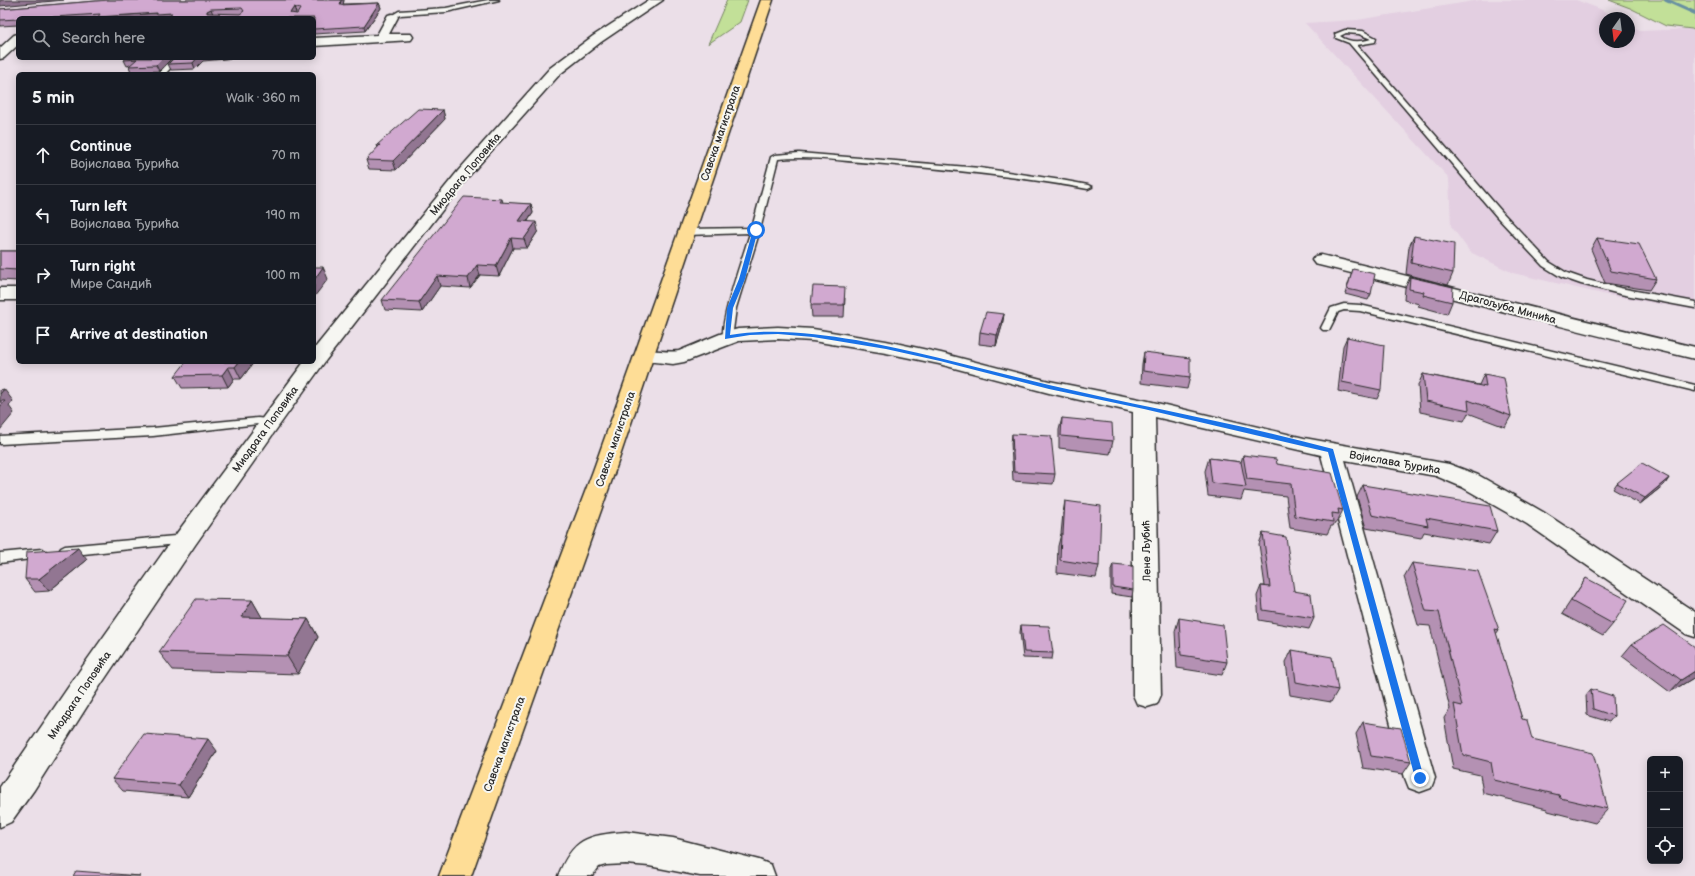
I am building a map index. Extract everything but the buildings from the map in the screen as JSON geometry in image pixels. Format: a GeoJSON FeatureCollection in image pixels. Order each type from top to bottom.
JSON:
{"type":"FeatureCollection","features":[{"type":"Feature","properties":{"kind":"main road","name":"Савска магистрала"},"geometry":{"type":"LineString","coordinates":[[455,876],[604,471],[767,0]]}},
{"type":"Feature","properties":{"kind":"street","name":"Миодрага Поповића"},"geometry":{"type":"LineString","coordinates":[[316,360],[463,174],[555,71],[597,39],[657,0]]}},
{"type":"Feature","properties":{"kind":"street"},"geometry":{"type":"LineString","coordinates":[[381,38],[392,17]]}},
{"type":"Feature","properties":{"kind":"street"},"geometry":{"type":"LineString","coordinates":[[316,42],[407,37]]}},
{"type":"Feature","properties":{"kind":"street"},"geometry":{"type":"LineString","coordinates":[[0,56],[16,40]]}},
{"type":"Feature","properties":{"kind":"street"},"geometry":{"type":"LineString","coordinates":[[0,56],[16,56]]}},
{"type":"Feature","properties":{"kind":"street","name":"Драгољуба Минића"},"geometry":{"type":"LineString","coordinates":[[1321,260],[1444,290],[1567,323],[1695,353]]}},
{"type":"Feature","properties":{"kind":"street"},"geometry":{"type":"LineString","coordinates":[[0,294],[16,294]]}},
{"type":"Feature","properties":{"kind":"street","name":"Војислава Ђурића"},"geometry":{"type":"LineString","coordinates":[[644,356],[673,358],[684,356],[727,338],[750,334],[778,333],[813,335],[941,359],[1042,386],[1144,407],[1331,451],[1423,465],[1458,475],[1500,497],[1535,518],[1695,626]]}},
{"type":"Feature","properties":{"kind":"street","name":"Миодрага Поповића"},"geometry":{"type":"LineString","coordinates":[[0,812],[186,539],[313,364]]}},
{"type":"Feature","properties":{"kind":"street","name":"Лене Љубић"},"geometry":{"type":"LineString","coordinates":[[1144,407],[1147,695]]}},
{"type":"Feature","properties":{"kind":"street"},"geometry":{"type":"LineString","coordinates":[[1331,451],[1420,778]]}},
{"type":"Feature","properties":{"kind":"street"},"geometry":{"type":"LineString","coordinates":[[574,876],[582,862],[589,855],[608,848],[622,848],[675,855],[758,876]]}},
{"type":"Feature","properties":{"kind":"lane"},"geometry":{"type":"LineString","coordinates":[[392,17],[399,13],[446,10],[496,0]]}},
{"type":"Feature","properties":{"kind":"lane"},"geometry":{"type":"LineString","coordinates":[[1351,42],[1368,43],[1374,39],[1370,36],[1355,32],[1340,32],[1337,35],[1343,40],[1351,42],[1469,180],[1546,264],[1564,275],[1584,282],[1620,291],[1695,305]]}},
{"type":"Feature","properties":{"kind":"lane"},"geometry":{"type":"LineString","coordinates":[[163,72],[175,60]]}},
{"type":"Feature","properties":{"kind":"lane"},"geometry":{"type":"LineString","coordinates":[[727,338],[730,308],[742,279],[756,230],[764,188],[775,157],[815,157],[940,166],[1038,178],[1088,187]]}},
{"type":"Feature","properties":{"kind":"lane"},"geometry":{"type":"LineString","coordinates":[[686,232],[756,230]]}},
{"type":"Feature","properties":{"kind":"lane"},"geometry":{"type":"LineString","coordinates":[[1326,328],[1334,310],[1344,307],[1360,308],[1695,388]]}},
{"type":"Feature","properties":{"kind":"lane"},"geometry":{"type":"LineString","coordinates":[[0,440],[154,432],[258,421],[270,422]]}},
{"type":"Feature","properties":{"kind":"lane"},"geometry":{"type":"LineString","coordinates":[[0,558],[186,539]]}},
{"type":"Feature","properties":{"kind":"shaded area"},"geometry":{"type":"Polygon","coordinates":[[[1480,0],[1576,0],[1606,12],[1599,12],[1599,48],[1635,48],[1635,28],[1640,31],[1692,29],[1695,31],[1695,310],[1607,295],[1513,273],[1470,252],[1451,226],[1449,178],[1305,23],[1357,20],[1480,0]]]}},
{"type":"Feature","properties":{"kind":"green space"},"geometry":{"type":"Polygon","coordinates":[[[727,0],[748,0],[740,22],[708,44],[727,0]]]}},
{"type":"Feature","properties":{"kind":"green space"},"geometry":{"type":"Polygon","coordinates":[[[1609,0],[1695,0],[1695,31],[1692,29],[1666,26],[1630,8],[1609,0]]]}},
{"type":"Feature","properties":{"kind":"waterway"},"geometry":{"type":"LineString","coordinates":[[1666,0],[1695,13]]}},
{"type":"Feature","properties":{"kind":"route"},"geometry":{"type":"LineString","coordinates":[[756,230],[742,279],[730,308],[727,338],[738,335],[778,333],[813,335],[886,347],[941,359],[1049,387],[1144,407],[1331,451],[1420,778]]}}]}
